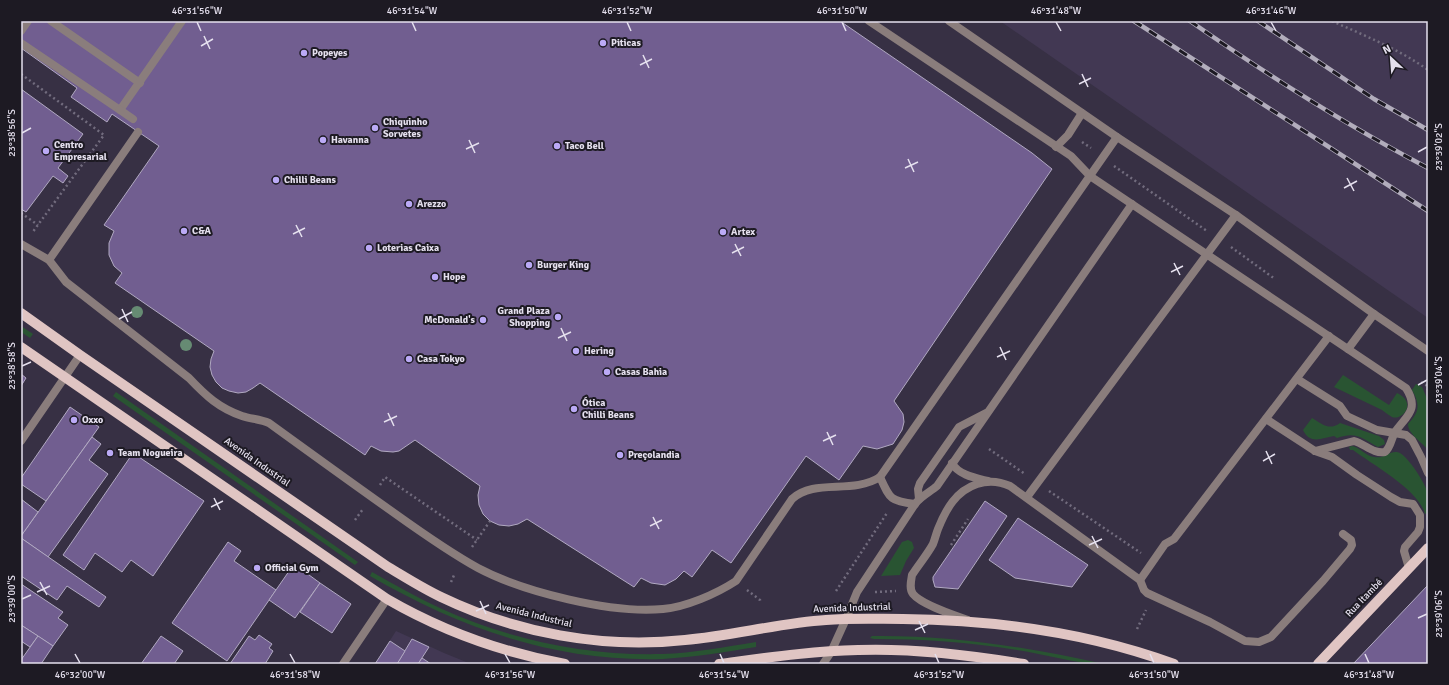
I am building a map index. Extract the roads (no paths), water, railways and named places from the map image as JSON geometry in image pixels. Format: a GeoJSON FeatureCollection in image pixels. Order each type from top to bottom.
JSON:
{"type":"FeatureCollection","features":[{"type":"Feature","properties":{"kind":"main road","name":"Avenida Industrial"},"geometry":{"type":"LineString","coordinates":[[21,313],[382,563],[417,585],[441,597],[493,618],[560,635],[594,640],[629,642],[684,640],[812,621],[846,619],[933,619],[971,621],[1050,631],[1142,652],[1174,664]]}},
{"type":"Feature","properties":{"kind":"main road"},"geometry":{"type":"LineString","coordinates":[[21,347],[387,599],[434,625],[485,645],[532,658],[565,664]]}},
{"type":"Feature","properties":{"kind":"main road","name":"Rua Itambé"},"geometry":{"type":"LineString","coordinates":[[1318,664],[1428,548]]}},
{"type":"Feature","properties":{"kind":"main road"},"geometry":{"type":"LineString","coordinates":[[719,664],[789,654],[865,650],[929,652],[1024,664]]}},
{"type":"Feature","properties":{"kind":"street"},"geometry":{"type":"LineString","coordinates":[[21,31],[28,21]]}},
{"type":"Feature","properties":{"kind":"street"},"geometry":{"type":"LineString","coordinates":[[51,21],[140,82]]}},
{"type":"Feature","properties":{"kind":"street"},"geometry":{"type":"LineString","coordinates":[[120,110],[182,21]]}},
{"type":"Feature","properties":{"kind":"street"},"geometry":{"type":"LineString","coordinates":[[869,21],[1071,156],[1090,176],[1406,388],[1410,393],[1413,404],[1412,410],[1394,434],[1388,449],[1385,452],[1374,451],[1354,441],[1315,451]]}},
{"type":"Feature","properties":{"kind":"street"},"geometry":{"type":"LineString","coordinates":[[949,21],[1082,113],[1236,215],[1428,351]]}},
{"type":"Feature","properties":{"kind":"street"},"geometry":{"type":"LineString","coordinates":[[21,43],[133,119]]}},
{"type":"Feature","properties":{"kind":"street"},"geometry":{"type":"LineString","coordinates":[[1056,147],[1068,135],[1082,113]]}},
{"type":"Feature","properties":{"kind":"street"},"geometry":{"type":"LineString","coordinates":[[49,260],[138,132]]}},
{"type":"Feature","properties":{"kind":"street"},"geometry":{"type":"LineString","coordinates":[[22,244],[49,260],[66,282],[190,378],[204,395],[214,403],[243,416],[260,419],[269,423],[429,538],[463,559],[494,576],[562,598],[623,609],[664,609],[689,603],[723,589],[736,581],[792,499],[797,494],[811,489],[854,487],[872,482],[880,477],[1117,136]]}},
{"type":"Feature","properties":{"kind":"street"},"geometry":{"type":"LineString","coordinates":[[823,664],[831,652],[860,586],[917,501],[937,486],[1132,204]]}},
{"type":"Feature","properties":{"kind":"street"},"geometry":{"type":"LineString","coordinates":[[1027,497],[1236,215]]}},
{"type":"Feature","properties":{"kind":"street"},"geometry":{"type":"LineString","coordinates":[[1348,349],[1374,314]]}},
{"type":"Feature","properties":{"kind":"street"},"geometry":{"type":"LineString","coordinates":[[1140,580],[1165,544],[1174,539],[1329,336]]}},
{"type":"Feature","properties":{"kind":"street"},"geometry":{"type":"LineString","coordinates":[[21,441],[80,355]]}},
{"type":"Feature","properties":{"kind":"street"},"geometry":{"type":"LineString","coordinates":[[1297,379],[1340,406],[1347,416],[1377,430],[1406,435],[1412,440],[1428,473]]}},
{"type":"Feature","properties":{"kind":"street"},"geometry":{"type":"LineString","coordinates":[[917,501],[920,483],[959,427],[989,411]]}},
{"type":"Feature","properties":{"kind":"street"},"geometry":{"type":"LineString","coordinates":[[1266,419],[1315,451],[1332,457],[1391,497],[1400,502],[1413,504],[1416,507],[1420,515],[1420,530],[1405,547],[1404,551],[1409,568]]}},
{"type":"Feature","properties":{"kind":"street"},"geometry":{"type":"LineString","coordinates":[[952,464],[955,469],[968,476],[1003,483],[1027,497],[1140,580],[1144,590],[1147,593],[1210,622],[1245,641],[1259,642],[1270,637],[1289,618],[1350,549],[1352,545],[1351,540],[1343,534]]}},
{"type":"Feature","properties":{"kind":"street"},"geometry":{"type":"LineString","coordinates":[[880,477],[888,493],[894,500],[899,502],[917,501]]}},
{"type":"Feature","properties":{"kind":"street"},"geometry":{"type":"LineString","coordinates":[[971,621],[923,601],[913,594],[911,580],[912,575],[933,543],[949,506],[957,494],[968,487],[990,481]]}},
{"type":"Feature","properties":{"kind":"street"},"geometry":{"type":"LineString","coordinates":[[343,664],[387,599]]}},
{"type":"Feature","properties":{"kind":"railway"},"geometry":{"type":"LineString","coordinates":[[1134,21],[1428,211]]}},
{"type":"Feature","properties":{"kind":"railway"},"geometry":{"type":"LineString","coordinates":[[1190,21],[1307,98],[1397,152],[1428,168]]}},
{"type":"Feature","properties":{"kind":"railway"},"geometry":{"type":"LineString","coordinates":[[1258,21],[1374,99],[1428,130]]}},
{"type":"Feature","properties":{"kind":"place","name":"Piticas"},"geometry":{"type":"Point","coordinates":[603,43]}},
{"type":"Feature","properties":{"kind":"place","name":"Popeyes"},"geometry":{"type":"Point","coordinates":[304,53]}},
{"type":"Feature","properties":{"kind":"place","name":"Chiquinho Sorvetes"},"geometry":{"type":"Point","coordinates":[375,128]}},
{"type":"Feature","properties":{"kind":"place","name":"Havanna"},"geometry":{"type":"Point","coordinates":[323,140]}},
{"type":"Feature","properties":{"kind":"place","name":"Taco Bell"},"geometry":{"type":"Point","coordinates":[557,146]}},
{"type":"Feature","properties":{"kind":"place","name":"Centro Empresarial"},"geometry":{"type":"Point","coordinates":[46,151]}},
{"type":"Feature","properties":{"kind":"place","name":"Chilli Beans"},"geometry":{"type":"Point","coordinates":[276,180]}},
{"type":"Feature","properties":{"kind":"place","name":"Arezzo"},"geometry":{"type":"Point","coordinates":[409,204]}},
{"type":"Feature","properties":{"kind":"place","name":"C&A"},"geometry":{"type":"Point","coordinates":[184,231]}},
{"type":"Feature","properties":{"kind":"place","name":"Artex"},"geometry":{"type":"Point","coordinates":[723,232]}},
{"type":"Feature","properties":{"kind":"place","name":"Loterias Caixa"},"geometry":{"type":"Point","coordinates":[369,248]}},
{"type":"Feature","properties":{"kind":"place","name":"Burger King"},"geometry":{"type":"Point","coordinates":[529,265]}},
{"type":"Feature","properties":{"kind":"place","name":"Hope"},"geometry":{"type":"Point","coordinates":[435,277]}},
{"type":"Feature","properties":{"kind":"place","name":"Grand Plaza Shopping"},"geometry":{"type":"Point","coordinates":[558,317]}},
{"type":"Feature","properties":{"kind":"place","name":"McDonald's"},"geometry":{"type":"Point","coordinates":[483,320]}},
{"type":"Feature","properties":{"kind":"place","name":"Hering"},"geometry":{"type":"Point","coordinates":[576,351]}},
{"type":"Feature","properties":{"kind":"place","name":"Casa Tokyo"},"geometry":{"type":"Point","coordinates":[409,359]}},
{"type":"Feature","properties":{"kind":"place","name":"Casas Bahia"},"geometry":{"type":"Point","coordinates":[607,372]}},
{"type":"Feature","properties":{"kind":"place","name":"Ótica Chilli Beans"},"geometry":{"type":"Point","coordinates":[574,409]}},
{"type":"Feature","properties":{"kind":"place","name":"Oxxo"},"geometry":{"type":"Point","coordinates":[74,420]}},
{"type":"Feature","properties":{"kind":"place","name":"Team Nogueira"},"geometry":{"type":"Point","coordinates":[110,453]}},
{"type":"Feature","properties":{"kind":"place","name":"Preçolandia"},"geometry":{"type":"Point","coordinates":[620,455]}},
{"type":"Feature","properties":{"kind":"place","name":"Official Gym"},"geometry":{"type":"Point","coordinates":[257,568]}}]}
